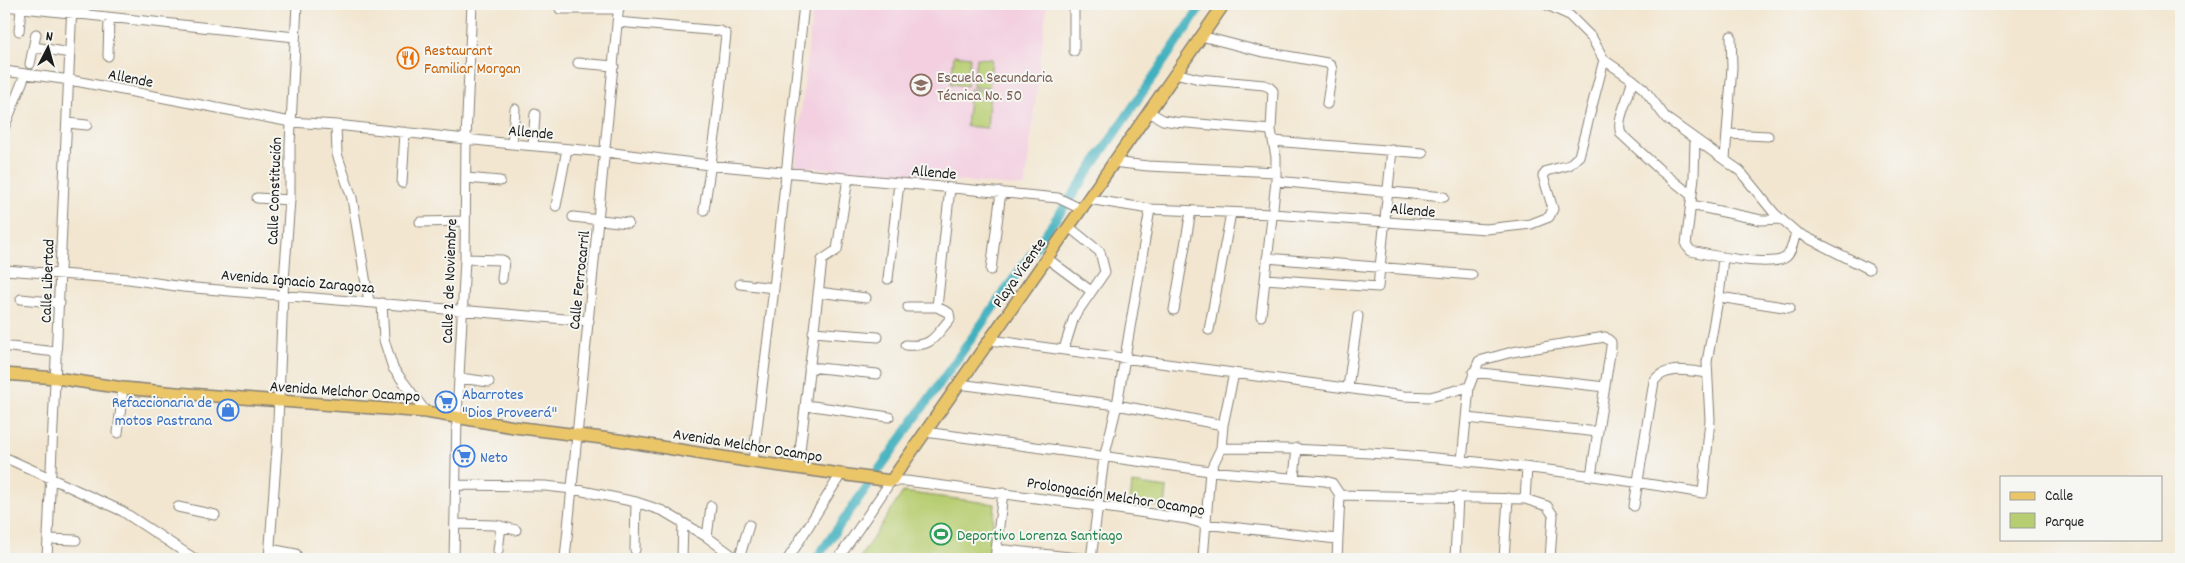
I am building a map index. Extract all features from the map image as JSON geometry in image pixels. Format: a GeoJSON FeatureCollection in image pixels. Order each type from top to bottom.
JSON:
{"type":"FeatureCollection","features":[{"type":"Feature","properties":{"kind":"main road","name":"Playa Vicente"},"geometry":{"type":"LineString","coordinates":[[885,480],[925,432],[1048,259],[1080,204],[1224,4]]}},
{"type":"Feature","properties":{"kind":"main road","name":"Avenida Melchor Ocampo"},"geometry":{"type":"LineString","coordinates":[[4,374],[56,378],[123,388],[426,412],[514,427],[885,480]]}},
{"type":"Feature","properties":{"kind":"street","name":"Calle Libertad"},"geometry":{"type":"LineString","coordinates":[[47,559],[58,352],[72,4]]}},
{"type":"Feature","properties":{"kind":"street","name":"Calle Constitución"},"geometry":{"type":"LineString","coordinates":[[270,559],[283,294],[290,200],[291,122],[297,4]]}},
{"type":"Feature","properties":{"kind":"street","name":"Calle 2 de Noviembre"},"geometry":{"type":"LineString","coordinates":[[454,559],[465,259],[466,140],[472,4]]}},
{"type":"Feature","properties":{"kind":"street"},"geometry":{"type":"LineString","coordinates":[[753,462],[774,288],[804,4]]}},
{"type":"Feature","properties":{"kind":"street"},"geometry":{"type":"LineString","coordinates":[[1074,4],[1074,51]]}},
{"type":"Feature","properties":{"kind":"street"},"geometry":{"type":"LineString","coordinates":[[1544,4],[1570,15],[1592,38],[1604,60],[1644,89],[1666,118],[1740,171],[1781,219],[1796,232],[1869,269]]}},
{"type":"Feature","properties":{"kind":"street"},"geometry":{"type":"LineString","coordinates":[[4,6],[295,37]]}},
{"type":"Feature","properties":{"kind":"street"},"geometry":{"type":"LineString","coordinates":[[560,9],[619,6]]}},
{"type":"Feature","properties":{"kind":"street","name":"Calle Ferrocarril"},"geometry":{"type":"LineString","coordinates":[[565,559],[619,6]]}},
{"type":"Feature","properties":{"kind":"street"},"geometry":{"type":"LineString","coordinates":[[19,31],[21,9]]}},
{"type":"Feature","properties":{"kind":"street"},"geometry":{"type":"LineString","coordinates":[[108,56],[109,18]]}},
{"type":"Feature","properties":{"kind":"street"},"geometry":{"type":"LineString","coordinates":[[617,22],[720,31],[726,34],[716,130],[704,210]]}},
{"type":"Feature","properties":{"kind":"street"},"geometry":{"type":"LineString","coordinates":[[30,64],[36,34]]}},
{"type":"Feature","properties":{"kind":"street"},"geometry":{"type":"LineString","coordinates":[[1201,36],[1259,52],[1327,63],[1331,66],[1332,70],[1327,104]]}},
{"type":"Feature","properties":{"kind":"street"},"geometry":{"type":"LineString","coordinates":[[1725,159],[1732,67],[1731,36]]}},
{"type":"Feature","properties":{"kind":"street"},"geometry":{"type":"LineString","coordinates":[[34,47],[70,53]]}},
{"type":"Feature","properties":{"kind":"street","name":"Allende"},"geometry":{"type":"LineString","coordinates":[[4,71],[70,80],[291,122],[1001,192],[1058,198],[1080,204],[1190,212],[1272,214],[1486,229],[1531,224],[1549,217],[1553,209],[1543,176],[1547,171],[1569,165],[1580,156],[1604,60]]}},
{"type":"Feature","properties":{"kind":"street"},"geometry":{"type":"LineString","coordinates":[[578,62],[614,66]]}},
{"type":"Feature","properties":{"kind":"street"},"geometry":{"type":"LineString","coordinates":[[1175,73],[1199,79],[1270,87],[1272,91],[1271,130],[1276,176],[1261,316]]}},
{"type":"Feature","properties":{"kind":"street"},"geometry":{"type":"LineString","coordinates":[[4,128],[25,75]]}},
{"type":"Feature","properties":{"kind":"street"},"geometry":{"type":"LineString","coordinates":[[1632,79],[1630,95],[1620,121],[1619,128],[1621,134],[1660,170],[1691,195]]}},
{"type":"Feature","properties":{"kind":"street"},"geometry":{"type":"LineString","coordinates":[[512,144],[515,109]]}},
{"type":"Feature","properties":{"kind":"street"},"geometry":{"type":"LineString","coordinates":[[1148,112],[1163,120],[1175,122],[1271,130]]}},
{"type":"Feature","properties":{"kind":"street"},"geometry":{"type":"LineString","coordinates":[[533,146],[535,114]]}},
{"type":"Feature","properties":{"kind":"street"},"geometry":{"type":"LineString","coordinates":[[67,123],[86,125]]}},
{"type":"Feature","properties":{"kind":"street"},"geometry":{"type":"LineString","coordinates":[[336,125],[337,154],[352,198],[369,302]]}},
{"type":"Feature","properties":{"kind":"street"},"geometry":{"type":"LineString","coordinates":[[402,183],[405,132]]}},
{"type":"Feature","properties":{"kind":"street"},"geometry":{"type":"LineString","coordinates":[[1728,134],[1768,136]]}},
{"type":"Feature","properties":{"kind":"street"},"geometry":{"type":"LineString","coordinates":[[1695,140],[1696,159],[1687,248],[1691,251],[1723,257],[1780,262],[1788,256],[1796,232]]}},
{"type":"Feature","properties":{"kind":"street"},"geometry":{"type":"LineString","coordinates":[[1273,141],[1423,153]]}},
{"type":"Feature","properties":{"kind":"street"},"geometry":{"type":"LineString","coordinates":[[556,206],[567,148]]}},
{"type":"Feature","properties":{"kind":"street"},"geometry":{"type":"LineString","coordinates":[[1265,279],[1376,288],[1380,268],[1392,150]]}},
{"type":"Feature","properties":{"kind":"street"},"geometry":{"type":"LineString","coordinates":[[1112,162],[1276,176],[1388,193],[1444,197]]}},
{"type":"Feature","properties":{"kind":"street"},"geometry":{"type":"LineString","coordinates":[[466,178],[500,181]]}},
{"type":"Feature","properties":{"kind":"street"},"geometry":{"type":"LineString","coordinates":[[798,468],[822,260],[837,250],[848,178]]}},
{"type":"Feature","properties":{"kind":"street"},"geometry":{"type":"LineString","coordinates":[[888,279],[899,183]]}},
{"type":"Feature","properties":{"kind":"street"},"geometry":{"type":"LineString","coordinates":[[937,307],[950,188]]}},
{"type":"Feature","properties":{"kind":"street"},"geometry":{"type":"LineString","coordinates":[[991,270],[1001,192]]}},
{"type":"Feature","properties":{"kind":"street"},"geometry":{"type":"LineString","coordinates":[[257,198],[290,200]]}},
{"type":"Feature","properties":{"kind":"street"},"geometry":{"type":"LineString","coordinates":[[1691,205],[1761,220],[1781,219]]}},
{"type":"Feature","properties":{"kind":"street"},"geometry":{"type":"LineString","coordinates":[[996,549],[1090,559],[1104,458],[1117,405],[1150,209]]}},
{"type":"Feature","properties":{"kind":"street"},"geometry":{"type":"LineString","coordinates":[[1174,310],[1190,212]]}},
{"type":"Feature","properties":{"kind":"street"},"geometry":{"type":"LineString","coordinates":[[1209,330],[1231,213]]}},
{"type":"Feature","properties":{"kind":"street"},"geometry":{"type":"LineString","coordinates":[[573,217],[628,222]]}},
{"type":"Feature","properties":{"kind":"street"},"geometry":{"type":"LineString","coordinates":[[420,222],[465,221]]}},
{"type":"Feature","properties":{"kind":"street"},"geometry":{"type":"LineString","coordinates":[[1064,349],[1074,317],[1091,291],[1102,280],[1105,272],[1100,252],[1068,227]]}},
{"type":"Feature","properties":{"kind":"street"},"geometry":{"type":"LineString","coordinates":[[1221,448],[1296,448],[1462,461],[1639,482],[1702,494],[1710,420],[1707,373],[1708,351],[1719,297],[1723,257]]}},
{"type":"Feature","properties":{"kind":"street"},"geometry":{"type":"LineString","coordinates":[[1267,258],[1472,275]]}},
{"type":"Feature","properties":{"kind":"street"},"geometry":{"type":"LineString","coordinates":[[465,259],[504,261],[502,279]]}},
{"type":"Feature","properties":{"kind":"street"},"geometry":{"type":"LineString","coordinates":[[1048,259],[1091,291]]}},
{"type":"Feature","properties":{"kind":"street","name":"Avenida Ignacio Zaragoza"},"geometry":{"type":"LineString","coordinates":[[4,270],[129,279],[183,287],[283,294],[463,312],[589,321]]}},
{"type":"Feature","properties":{"kind":"street"},"geometry":{"type":"LineString","coordinates":[[740,284],[774,288]]}},
{"type":"Feature","properties":{"kind":"street"},"geometry":{"type":"LineString","coordinates":[[818,292],[866,298]]}},
{"type":"Feature","properties":{"kind":"street"},"geometry":{"type":"LineString","coordinates":[[1719,297],[1790,308]]}},
{"type":"Feature","properties":{"kind":"street"},"geometry":{"type":"LineString","coordinates":[[21,299],[60,303]]}},
{"type":"Feature","properties":{"kind":"street"},"geometry":{"type":"LineString","coordinates":[[382,303],[384,340],[393,368],[426,412]]}},
{"type":"Feature","properties":{"kind":"street"},"geometry":{"type":"LineString","coordinates":[[906,345],[921,346],[928,344],[950,319],[948,313],[937,307],[908,307]]}},
{"type":"Feature","properties":{"kind":"street"},"geometry":{"type":"LineString","coordinates":[[1348,387],[1358,316]]}},
{"type":"Feature","properties":{"kind":"street"},"geometry":{"type":"LineString","coordinates":[[813,332],[878,337]]}},
{"type":"Feature","properties":{"kind":"street"},"geometry":{"type":"LineString","coordinates":[[1462,461],[1469,387],[1478,361],[1485,358],[1605,337],[1611,342],[1611,347],[1591,476]]}},
{"type":"Feature","properties":{"kind":"street"},"geometry":{"type":"LineString","coordinates":[[990,340],[1404,396],[1430,397],[1469,387]]}},
{"type":"Feature","properties":{"kind":"street"},"geometry":{"type":"LineString","coordinates":[[10,347],[58,352]]}},
{"type":"Feature","properties":{"kind":"street"},"geometry":{"type":"LineString","coordinates":[[810,366],[877,374]]}},
{"type":"Feature","properties":{"kind":"street"},"geometry":{"type":"LineString","coordinates":[[1634,506],[1654,381],[1658,374],[1666,371],[1707,373]]}},
{"type":"Feature","properties":{"kind":"street"},"geometry":{"type":"LineString","coordinates":[[1473,372],[1605,387]]}},
{"type":"Feature","properties":{"kind":"street"},"geometry":{"type":"LineString","coordinates":[[1203,559],[1204,524],[1210,471],[1221,448],[1223,425],[1234,373]]}},
{"type":"Feature","properties":{"kind":"street"},"geometry":{"type":"LineString","coordinates":[[460,378],[489,382]]}},
{"type":"Feature","properties":{"kind":"street"},"geometry":{"type":"LineString","coordinates":[[959,384],[1117,405],[1223,425]]}},
{"type":"Feature","properties":{"kind":"street"},"geometry":{"type":"LineString","coordinates":[[118,433],[123,388]]}},
{"type":"Feature","properties":{"kind":"street"},"geometry":{"type":"LineString","coordinates":[[806,405],[889,417]]}},
{"type":"Feature","properties":{"kind":"street"},"geometry":{"type":"LineString","coordinates":[[1467,418],[1598,432]]}},
{"type":"Feature","properties":{"kind":"street"},"geometry":{"type":"LineString","coordinates":[[925,432],[1104,458],[1332,483],[1340,495],[1337,559]]}},
{"type":"Feature","properties":{"kind":"street"},"geometry":{"type":"LineString","coordinates":[[1294,478],[1296,448]]}},
{"type":"Feature","properties":{"kind":"street"},"geometry":{"type":"LineString","coordinates":[[4,457],[122,511],[196,559]]}},
{"type":"Feature","properties":{"kind":"street"},"geometry":{"type":"LineString","coordinates":[[1524,499],[1527,468]]}},
{"type":"Feature","properties":{"kind":"street"},"geometry":{"type":"LineString","coordinates":[[788,559],[841,474]]}},
{"type":"Feature","properties":{"kind":"street","name":"Prolongación Melchor Ocampo"},"geometry":{"type":"LineString","coordinates":[[885,480],[906,481],[1002,496],[1187,519],[1204,524],[1337,539]]}},
{"type":"Feature","properties":{"kind":"street","name":"Playa Vicente"},"geometry":{"type":"LineString","coordinates":[[838,559],[885,480]]}},
{"type":"Feature","properties":{"kind":"street"},"geometry":{"type":"LineString","coordinates":[[456,485],[545,486],[573,489],[636,502],[663,511],[707,537],[738,559],[749,525]]}},
{"type":"Feature","properties":{"kind":"street"},"geometry":{"type":"LineString","coordinates":[[1340,495],[1508,498],[1524,499],[1547,506],[1553,515],[1550,559]]}},
{"type":"Feature","properties":{"kind":"street"},"geometry":{"type":"LineString","coordinates":[[995,559],[1002,496]]}},
{"type":"Feature","properties":{"kind":"street"},"geometry":{"type":"LineString","coordinates":[[1455,559],[1458,496]]}},
{"type":"Feature","properties":{"kind":"street"},"geometry":{"type":"LineString","coordinates":[[1504,559],[1508,498]]}},
{"type":"Feature","properties":{"kind":"street"},"geometry":{"type":"LineString","coordinates":[[635,550],[636,502]]}},
{"type":"Feature","properties":{"kind":"street"},"geometry":{"type":"LineString","coordinates":[[707,537],[711,506]]}},
{"type":"Feature","properties":{"kind":"street"},"geometry":{"type":"LineString","coordinates":[[178,507],[215,515]]}},
{"type":"Feature","properties":{"kind":"street"},"geometry":{"type":"LineString","coordinates":[[682,559],[683,523]]}},
{"type":"Feature","properties":{"kind":"street"},"geometry":{"type":"LineString","coordinates":[[455,524],[501,526],[516,530]]}},
{"type":"Feature","properties":{"kind":"street"},"geometry":{"type":"LineString","coordinates":[[498,551],[501,526]]}},
{"type":"Feature","properties":{"kind":"street"},"geometry":{"type":"LineString","coordinates":[[48,539],[76,540]]}},
{"type":"Feature","properties":{"kind":"street"},"geometry":{"type":"LineString","coordinates":[[270,549],[296,554]]}},
{"type":"Feature","properties":{"kind":"shaded area","name":"Escuela Secundaria Técnica No. 50"},"geometry":{"type":"Polygon","coordinates":[[[813,4],[1047,4],[1025,187],[795,166],[813,4]]]}},
{"type":"Feature","properties":{"kind":"green space"},"geometry":{"type":"Polygon","coordinates":[[[954,55],[970,57],[967,86],[951,84],[954,55]]]}},
{"type":"Feature","properties":{"kind":"green space"},"geometry":{"type":"Polygon","coordinates":[[[976,58],[992,59],[989,88],[973,87],[976,58]]]}},
{"type":"Feature","properties":{"kind":"green space"},"geometry":{"type":"Polygon","coordinates":[[[970,89],[990,91],[987,128],[966,126],[970,89]]]}},
{"type":"Feature","properties":{"kind":"green space"},"geometry":{"type":"Polygon","coordinates":[[[1132,483],[1167,488],[1165,508],[1130,503],[1132,483]]]}},
{"type":"Feature","properties":{"kind":"green space","name":"Deportivo Lorenza Santiago"},"geometry":{"type":"Polygon","coordinates":[[[903,492],[995,504],[989,559],[859,559],[903,492]]]}},
{"type":"Feature","properties":{"kind":"waterway"},"geometry":{"type":"LineString","coordinates":[[816,559],[1074,193],[1203,4]]}},
{"type":"Feature","properties":{"kind":"place","name":"Restaurant Familiar Morgan"},"geometry":{"type":"Point","coordinates":[408,58]}},
{"type":"Feature","properties":{"kind":"place","name":"Escuela Secundaria Técnica No. 50"},"geometry":{"type":"Point","coordinates":[921,85]}},
{"type":"Feature","properties":{"kind":"place","name":"Abarrotes \"Dios Proveerá\""},"geometry":{"type":"Point","coordinates":[446,402]}},
{"type":"Feature","properties":{"kind":"place","name":"Refaccionaria de motos Pastrana"},"geometry":{"type":"Point","coordinates":[228,410]}},
{"type":"Feature","properties":{"kind":"place","name":"Neto"},"geometry":{"type":"Point","coordinates":[464,456]}},
{"type":"Feature","properties":{"kind":"place","name":"Deportivo Lorenza Santiago"},"geometry":{"type":"Point","coordinates":[941,534]}}]}
